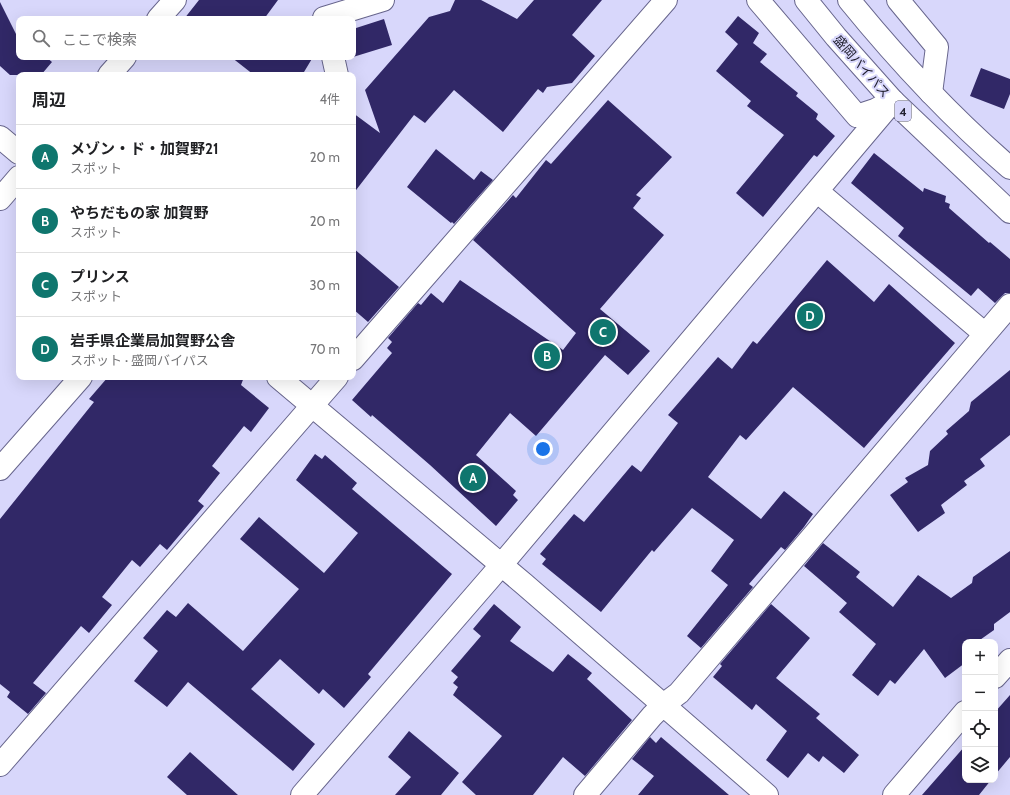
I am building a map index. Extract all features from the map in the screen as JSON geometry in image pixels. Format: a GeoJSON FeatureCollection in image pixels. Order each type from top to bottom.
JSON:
{"type":"FeatureCollection","features":[{"type":"Feature","properties":{"kind":"main road"},"geometry":{"type":"LineString","coordinates":[[161,16],[175,0]]}},
{"type":"Feature","properties":{"kind":"main road"},"geometry":{"type":"LineString","coordinates":[[323,12],[383,0]]}},
{"type":"Feature","properties":{"kind":"main road"},"geometry":{"type":"LineString","coordinates":[[356,356],[666,0]]}},
{"type":"Feature","properties":{"kind":"main road"},"geometry":{"type":"LineString","coordinates":[[758,0],[857,116],[875,110],[893,101]]}},
{"type":"Feature","properties":{"kind":"main road","name":"盛岡バイパス"},"geometry":{"type":"LineString","coordinates":[[806,0],[836,37],[893,101],[1010,212]]}},
{"type":"Feature","properties":{"kind":"main road"},"geometry":{"type":"LineString","coordinates":[[849,0],[873,30],[931,93],[1010,168]]}},
{"type":"Feature","properties":{"kind":"main road"},"geometry":{"type":"LineString","coordinates":[[898,0],[937,47],[931,93]]}},
{"type":"Feature","properties":{"kind":"main road"},"geometry":{"type":"LineString","coordinates":[[112,72],[122,60]]}},
{"type":"Feature","properties":{"kind":"main road"},"geometry":{"type":"LineString","coordinates":[[334,60],[336,72]]}},
{"type":"Feature","properties":{"kind":"main road"},"geometry":{"type":"LineString","coordinates":[[302,795],[501,565],[893,101]]}},
{"type":"Feature","properties":{"kind":"main road"},"geometry":{"type":"LineString","coordinates":[[0,137],[16,150]]}},
{"type":"Feature","properties":{"kind":"main road"},"geometry":{"type":"LineString","coordinates":[[0,199],[16,180]]}},
{"type":"Feature","properties":{"kind":"main road"},"geometry":{"type":"LineString","coordinates":[[817,191],[985,334]]}},
{"type":"Feature","properties":{"kind":"main road"},"geometry":{"type":"LineString","coordinates":[[586,795],[652,716],[663,705],[679,693],[1010,305]]}},
{"type":"Feature","properties":{"kind":"main road"},"geometry":{"type":"LineString","coordinates":[[0,469],[78,380]]}},
{"type":"Feature","properties":{"kind":"main road"},"geometry":{"type":"LineString","coordinates":[[282,380],[501,565],[767,795]]}},
{"type":"Feature","properties":{"kind":"main road"},"geometry":{"type":"LineString","coordinates":[[0,765],[334,380]]}},
{"type":"Feature","properties":{"kind":"main road"},"geometry":{"type":"LineString","coordinates":[[997,675],[1010,660]]}},
{"type":"Feature","properties":{"kind":"main road"},"geometry":{"type":"LineString","coordinates":[[894,795],[962,716]]}},
{"type":"Feature","properties":{"kind":"building"},"geometry":{"type":"Polygon","coordinates":[[[199,0],[278,0],[266,16],[186,16],[199,0]]]}},
{"type":"Feature","properties":{"kind":"building"},"geometry":{"type":"Polygon","coordinates":[[[455,0],[481,0],[517,19],[534,0],[602,0],[572,35],[595,56],[572,83],[547,87],[543,93],[538,89],[503,132],[454,90],[425,123],[414,115],[356,190],[356,115],[380,133],[365,90],[429,17],[450,11],[455,0]]]}},
{"type":"Feature","properties":{"kind":"building"},"geometry":{"type":"Polygon","coordinates":[[[0,2],[16,34],[16,60],[50,60],[52,62],[44,72],[16,72],[16,75],[10,75],[0,66],[0,2]]]}},
{"type":"Feature","properties":{"kind":"building"},"geometry":{"type":"Polygon","coordinates":[[[738,16],[759,33],[753,43],[767,54],[760,62],[798,93],[796,96],[818,114],[816,119],[835,136],[817,157],[814,155],[763,217],[736,193],[784,135],[747,106],[751,101],[716,71],[738,44],[725,32],[738,16]]]}},
{"type":"Feature","properties":{"kind":"building"},"geometry":{"type":"Polygon","coordinates":[[[384,19],[392,45],[356,56],[356,28],[384,19]]]}},
{"type":"Feature","properties":{"kind":"building"},"geometry":{"type":"Polygon","coordinates":[[[235,60],[311,60],[304,72],[250,72],[235,60]]]}},
{"type":"Feature","properties":{"kind":"building"},"geometry":{"type":"Polygon","coordinates":[[[981,68],[1010,79],[1010,94],[1004,109],[970,96],[981,68]]]}},
{"type":"Feature","properties":{"kind":"building"},"geometry":{"type":"Polygon","coordinates":[[[608,100],[672,157],[636,195],[641,198],[633,208],[664,235],[600,309],[650,351],[628,375],[605,355],[536,436],[510,413],[476,455],[516,491],[513,495],[518,500],[496,526],[430,465],[372,415],[371,417],[352,400],[392,353],[387,348],[392,342],[388,338],[418,303],[421,305],[431,293],[443,303],[460,280],[563,350],[576,333],[473,240],[513,195],[516,198],[546,160],[551,164],[608,100]]]}},
{"type":"Feature","properties":{"kind":"building"},"geometry":{"type":"Polygon","coordinates":[[[436,149],[474,180],[481,171],[493,180],[454,224],[407,187],[436,149]]]}},
{"type":"Feature","properties":{"kind":"building"},"geometry":{"type":"Polygon","coordinates":[[[874,153],[923,192],[924,188],[946,196],[945,202],[950,204],[949,208],[1010,259],[1010,293],[1005,293],[995,303],[978,288],[971,296],[898,236],[904,228],[851,183],[874,153]]]}},
{"type":"Feature","properties":{"kind":"building"},"geometry":{"type":"Polygon","coordinates":[[[356,251],[399,287],[368,322],[356,312],[356,251]]]}},
{"type":"Feature","properties":{"kind":"building"},"geometry":{"type":"Polygon","coordinates":[[[827,260],[874,302],[889,284],[955,343],[864,448],[793,387],[746,440],[740,435],[708,477],[761,519],[784,491],[813,514],[785,550],[781,547],[749,584],[753,587],[701,648],[687,636],[728,585],[711,571],[734,540],[692,508],[654,552],[652,550],[601,612],[542,564],[546,559],[540,554],[574,514],[584,522],[632,465],[641,472],[678,423],[668,415],[718,357],[732,369],[753,341],[757,344],[827,260]]]}},
{"type":"Feature","properties":{"kind":"building"},"geometry":{"type":"Polygon","coordinates":[[[1010,370],[1010,435],[980,459],[985,466],[964,481],[967,485],[941,505],[945,513],[918,532],[890,495],[908,482],[905,478],[928,465],[930,451],[948,434],[946,431],[969,411],[971,402],[1010,370]]]}},
{"type":"Feature","properties":{"kind":"building"},"geometry":{"type":"Polygon","coordinates":[[[105,380],[243,380],[241,385],[269,408],[251,432],[244,426],[212,466],[220,473],[198,501],[204,506],[167,550],[160,544],[140,567],[132,560],[102,597],[112,605],[89,633],[81,626],[33,683],[46,693],[28,714],[7,697],[10,692],[0,684],[0,519],[94,402],[89,399],[105,380]]]}},
{"type":"Feature","properties":{"kind":"building"},"geometry":{"type":"Polygon","coordinates":[[[315,454],[322,459],[325,455],[357,483],[352,489],[452,574],[368,674],[371,677],[344,708],[323,689],[319,694],[280,659],[251,689],[315,744],[293,771],[188,682],[167,707],[134,681],[158,651],[143,638],[167,610],[176,617],[188,603],[243,651],[299,589],[240,539],[259,517],[324,573],[358,533],[296,480],[315,454]]]}},
{"type":"Feature","properties":{"kind":"building"},"geometry":{"type":"Polygon","coordinates":[[[823,543],[860,572],[856,577],[893,607],[918,575],[951,598],[972,583],[973,577],[1010,551],[1010,612],[994,624],[994,630],[981,639],[962,639],[962,665],[945,678],[924,649],[895,684],[890,680],[878,696],[852,675],[876,644],[839,612],[847,603],[804,566],[823,543]]]}},
{"type":"Feature","properties":{"kind":"building"},"geometry":{"type":"Polygon","coordinates":[[[494,604],[521,627],[510,641],[553,672],[568,654],[592,673],[587,679],[632,720],[585,776],[563,757],[533,795],[476,795],[462,782],[502,736],[453,695],[458,687],[453,683],[458,677],[451,671],[481,636],[473,629],[494,604]]]}},
{"type":"Feature","properties":{"kind":"building"},"geometry":{"type":"Polygon","coordinates":[[[771,604],[810,638],[776,678],[820,714],[816,718],[859,755],[844,773],[823,756],[819,762],[808,753],[788,778],[766,760],[787,731],[756,704],[752,710],[713,677],[722,666],[720,664],[771,604]]]}},
{"type":"Feature","properties":{"kind":"building"},"geometry":{"type":"Polygon","coordinates":[[[1010,695],[1010,757],[998,771],[998,711],[998,709],[1010,695]]]}},
{"type":"Feature","properties":{"kind":"building"},"geometry":{"type":"Polygon","coordinates":[[[409,731],[459,773],[441,795],[395,795],[411,777],[388,757],[409,731]]]}},
{"type":"Feature","properties":{"kind":"building"},"geometry":{"type":"Polygon","coordinates":[[[650,737],[656,743],[661,737],[729,795],[638,795],[654,776],[632,759],[650,737]]]}},
{"type":"Feature","properties":{"kind":"building"},"geometry":{"type":"Polygon","coordinates":[[[962,749],[962,783],[989,783],[979,795],[922,795],[962,749]]]}},
{"type":"Feature","properties":{"kind":"building"},"geometry":{"type":"Polygon","coordinates":[[[190,752],[238,795],[187,795],[167,777],[190,752]]]}},
{"type":"Feature","properties":{"kind":"place","name":"岩手県企業局加賀野公舎"},"geometry":{"type":"Point","coordinates":[810,316]}},
{"type":"Feature","properties":{"kind":"place","name":"プリンス"},"geometry":{"type":"Point","coordinates":[603,332]}},
{"type":"Feature","properties":{"kind":"place","name":"やちだもの家 加賀野"},"geometry":{"type":"Point","coordinates":[547,356]}},
{"type":"Feature","properties":{"kind":"place","name":"メゾン・ド・加賀野21"},"geometry":{"type":"Point","coordinates":[473,478]}}]}
